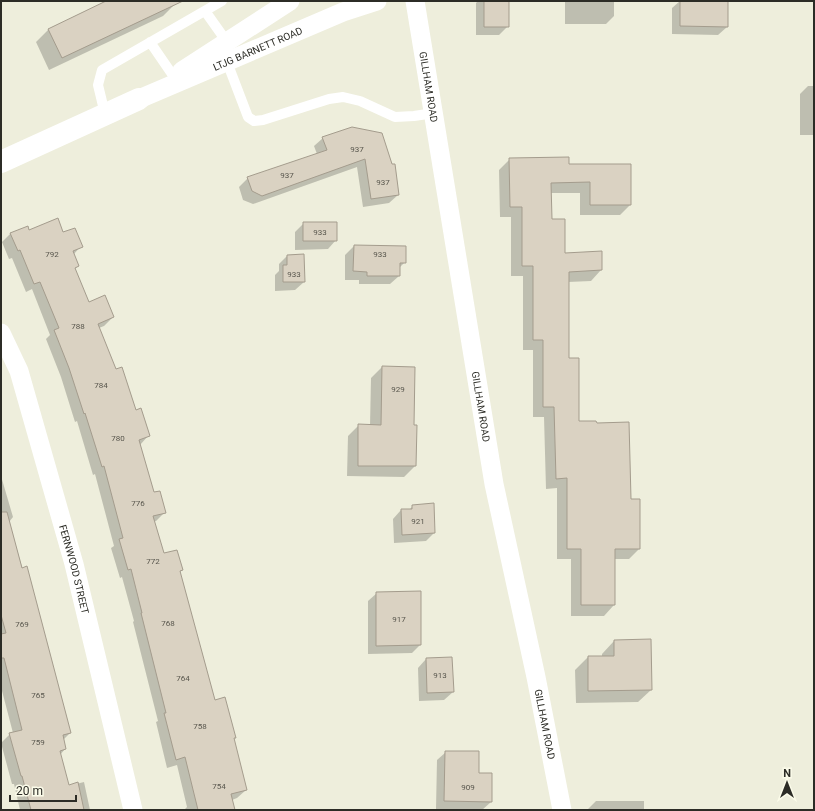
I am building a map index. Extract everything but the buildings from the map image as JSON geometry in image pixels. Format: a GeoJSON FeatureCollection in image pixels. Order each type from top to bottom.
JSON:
{"type":"FeatureCollection","features":[{"type":"Feature","properties":{"kind":"street","name":"LTJG BARNETT ROAD"},"geometry":{"type":"LineString","coordinates":[[139,99],[290,1]]}},
{"type":"Feature","properties":{"kind":"street","name":"LTJG BARNETT ROAD"},"geometry":{"type":"LineString","coordinates":[[1,162],[139,99],[343,12],[377,1]]}},
{"type":"Feature","properties":{"kind":"street","name":"GILLHAM ROAD"},"geometry":{"type":"LineString","coordinates":[[415,1],[494,484],[536,677],[562,810]]}},
{"type":"Feature","properties":{"kind":"street","name":"FERNWOOD STREET"},"geometry":{"type":"LineString","coordinates":[[1,333],[19,371],[74,564],[133,810]]}},
{"type":"Feature","properties":{"kind":"lane"},"geometry":{"type":"LineString","coordinates":[[105,114],[98,85],[102,70],[222,1]]}},
{"type":"Feature","properties":{"kind":"lane"},"geometry":{"type":"LineString","coordinates":[[205,11],[227,42]]}},
{"type":"Feature","properties":{"kind":"lane"},"geometry":{"type":"LineString","coordinates":[[150,42],[174,76]]}},
{"type":"Feature","properties":{"kind":"lane"},"geometry":{"type":"LineString","coordinates":[[227,62],[248,117],[254,120],[263,120],[329,99],[343,97],[360,102],[395,117],[402,118],[434,113]]}}]}
